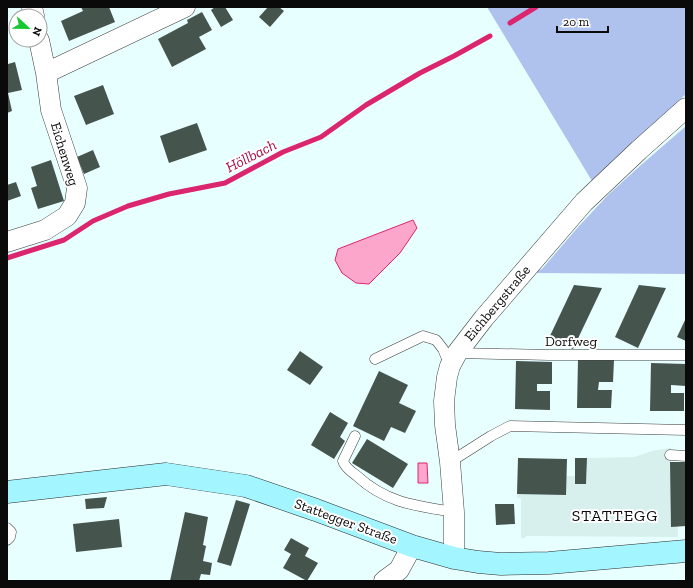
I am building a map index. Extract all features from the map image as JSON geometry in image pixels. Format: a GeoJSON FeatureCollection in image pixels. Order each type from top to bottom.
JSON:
{"type":"FeatureCollection","features":[{"type":"Feature","properties":{"kind":"main road","name":"Stattegger Straße"},"geometry":{"type":"LineString","coordinates":[[7,492],[166,474],[246,486],[316,510],[412,546],[454,558],[478,562],[501,564],[549,563],[686,550]]}},
{"type":"Feature","properties":{"kind":"street"},"geometry":{"type":"LineString","coordinates":[[46,73],[185,7]]}},
{"type":"Feature","properties":{"kind":"street","name":"Eichenweg"},"geometry":{"type":"LineString","coordinates":[[7,242],[45,230],[66,216],[75,203],[77,188],[51,110],[41,48]]}},
{"type":"Feature","properties":{"kind":"street","name":"Eichbergstraße"},"geometry":{"type":"LineString","coordinates":[[454,558],[454,512],[444,401],[447,377],[453,359],[488,312],[584,202],[686,108]]}},
{"type":"Feature","properties":{"kind":"street"},"geometry":{"type":"LineString","coordinates":[[384,581],[399,570],[412,546]]}},
{"type":"Feature","properties":{"kind":"lane"},"geometry":{"type":"LineString","coordinates":[[375,359],[422,336],[436,340],[453,359]]}},
{"type":"Feature","properties":{"kind":"lane","name":"Dorfweg"},"geometry":{"type":"LineString","coordinates":[[453,359],[557,355],[686,355]]}},
{"type":"Feature","properties":{"kind":"lane"},"geometry":{"type":"LineString","coordinates":[[450,462],[491,436],[510,426],[686,430]]}},
{"type":"Feature","properties":{"kind":"lane"},"geometry":{"type":"LineString","coordinates":[[355,436],[343,461],[345,465],[366,484],[388,497],[409,504],[454,512]]}},
{"type":"Feature","properties":{"kind":"lane"},"geometry":{"type":"LineString","coordinates":[[670,455],[686,456]]}},
{"type":"Feature","properties":{"kind":"lane"},"geometry":{"type":"LineString","coordinates":[[7,528],[11,532],[10,537],[7,540]]}},
{"type":"Feature","properties":{"kind":"shaded area"},"geometry":{"type":"Polygon","coordinates":[[[487,7],[686,7],[686,94],[592,181],[487,7]]]}},
{"type":"Feature","properties":{"kind":"shaded area"},"geometry":{"type":"Polygon","coordinates":[[[686,126],[686,274],[533,273],[542,269],[608,195],[686,126]]]}},
{"type":"Feature","properties":{"kind":"shaded area"},"geometry":{"type":"Polygon","coordinates":[[[413,220],[417,228],[400,253],[369,284],[356,283],[342,273],[335,260],[338,249],[413,220]]]}},
{"type":"Feature","properties":{"kind":"shaded area"},"geometry":{"type":"Polygon","coordinates":[[[671,448],[671,526],[678,526],[678,537],[526,536],[525,538],[521,538],[521,498],[517,498],[517,494],[566,476],[575,476],[575,484],[586,483],[587,458],[634,457],[656,450],[671,448]]]}},
{"type":"Feature","properties":{"kind":"shaded area"},"geometry":{"type":"Polygon","coordinates":[[[418,463],[427,463],[428,483],[418,483],[418,463]]]}},
{"type":"Feature","properties":{"kind":"building"},"geometry":{"type":"Polygon","coordinates":[[[81,7],[109,7],[115,22],[69,41],[61,21],[83,11],[81,7]]]}},
{"type":"Feature","properties":{"kind":"building"},"geometry":{"type":"Polygon","coordinates":[[[215,7],[225,7],[233,20],[221,27],[211,10],[215,7]]]}},
{"type":"Feature","properties":{"kind":"building"},"geometry":{"type":"Polygon","coordinates":[[[268,7],[279,7],[284,11],[270,27],[259,17],[268,7]]]}},
{"type":"Feature","properties":{"kind":"building"},"geometry":{"type":"Polygon","coordinates":[[[202,12],[212,30],[199,37],[206,49],[172,67],[158,39],[188,23],[187,20],[202,12]]]}},
{"type":"Feature","properties":{"kind":"building"},"geometry":{"type":"Polygon","coordinates":[[[7,61],[8,64],[15,62],[22,90],[8,93],[12,111],[7,113],[7,61]]]}},
{"type":"Feature","properties":{"kind":"building"},"geometry":{"type":"Polygon","coordinates":[[[103,85],[114,114],[86,125],[74,96],[103,85]]]}},
{"type":"Feature","properties":{"kind":"building"},"geometry":{"type":"Polygon","coordinates":[[[197,123],[207,150],[169,163],[160,136],[197,123]]]}},
{"type":"Feature","properties":{"kind":"building"},"geometry":{"type":"Polygon","coordinates":[[[93,150],[100,167],[84,174],[77,157],[93,150]]]}},
{"type":"Feature","properties":{"kind":"building"},"geometry":{"type":"Polygon","coordinates":[[[51,160],[64,201],[38,209],[31,188],[37,186],[31,167],[51,160]]]}},
{"type":"Feature","properties":{"kind":"building"},"geometry":{"type":"Polygon","coordinates":[[[16,182],[21,196],[7,201],[7,185],[16,182]]]}},
{"type":"Feature","properties":{"kind":"building"},"geometry":{"type":"Polygon","coordinates":[[[574,285],[602,288],[573,349],[549,338],[574,285]]]}},
{"type":"Feature","properties":{"kind":"building"},"geometry":{"type":"Polygon","coordinates":[[[639,285],[666,288],[638,348],[615,337],[639,285]]]}},
{"type":"Feature","properties":{"kind":"building"},"geometry":{"type":"Polygon","coordinates":[[[686,318],[686,341],[677,337],[686,318]]]}},
{"type":"Feature","properties":{"kind":"building"},"geometry":{"type":"Polygon","coordinates":[[[300,351],[323,367],[310,385],[287,370],[300,351]]]}},
{"type":"Feature","properties":{"kind":"building"},"geometry":{"type":"Polygon","coordinates":[[[578,360],[614,360],[613,382],[599,382],[598,390],[612,390],[611,408],[577,408],[578,360]]]}},
{"type":"Feature","properties":{"kind":"building"},"geometry":{"type":"Polygon","coordinates":[[[516,361],[552,362],[552,384],[537,384],[537,391],[550,391],[550,410],[515,409],[516,361]]]}},
{"type":"Feature","properties":{"kind":"building"},"geometry":{"type":"Polygon","coordinates":[[[651,363],[686,364],[686,386],[671,385],[671,393],[684,393],[684,411],[650,411],[651,363]]]}},
{"type":"Feature","properties":{"kind":"building"},"geometry":{"type":"Polygon","coordinates":[[[379,371],[408,385],[399,403],[416,411],[405,433],[391,427],[384,441],[353,426],[379,371]]]}},
{"type":"Feature","properties":{"kind":"building"},"geometry":{"type":"Polygon","coordinates":[[[330,412],[348,423],[340,437],[345,441],[334,459],[311,445],[330,412]]]}},
{"type":"Feature","properties":{"kind":"building"},"geometry":{"type":"Polygon","coordinates":[[[367,439],[408,464],[393,488],[352,463],[367,439]]]}},
{"type":"Feature","properties":{"kind":"building"},"geometry":{"type":"Polygon","coordinates":[[[518,458],[567,459],[566,495],[517,494],[518,458]]]}},
{"type":"Feature","properties":{"kind":"building"},"geometry":{"type":"Polygon","coordinates":[[[575,458],[587,458],[586,484],[575,484],[575,458]]]}},
{"type":"Feature","properties":{"kind":"building"},"geometry":{"type":"Polygon","coordinates":[[[670,462],[686,462],[686,526],[671,527],[670,462]]]}},
{"type":"Feature","properties":{"kind":"building"},"geometry":{"type":"Polygon","coordinates":[[[107,497],[104,508],[86,509],[85,499],[107,497]]]}},
{"type":"Feature","properties":{"kind":"building"},"geometry":{"type":"Polygon","coordinates":[[[236,500],[250,504],[231,566],[217,562],[236,500]]]}},
{"type":"Feature","properties":{"kind":"building"},"geometry":{"type":"Polygon","coordinates":[[[495,504],[514,504],[515,524],[496,525],[495,504]]]}},
{"type":"Feature","properties":{"kind":"building"},"geometry":{"type":"Polygon","coordinates":[[[185,512],[208,517],[203,545],[206,546],[203,561],[212,563],[210,575],[201,574],[199,581],[170,581],[185,512]]]}},
{"type":"Feature","properties":{"kind":"building"},"geometry":{"type":"Polygon","coordinates":[[[119,519],[122,547],[76,552],[73,524],[119,519]]]}},
{"type":"Feature","properties":{"kind":"building"},"geometry":{"type":"Polygon","coordinates":[[[291,538],[309,548],[305,556],[318,563],[307,581],[283,568],[291,554],[284,550],[291,538]]]}},
{"type":"Feature","properties":{"kind":"waterway","name":"Höllbach"},"geometry":{"type":"LineString","coordinates":[[510,23],[536,7]]}},
{"type":"Feature","properties":{"kind":"waterway","name":"Höllbach"},"geometry":{"type":"LineString","coordinates":[[7,258],[64,240],[93,221],[128,206],[169,194],[225,183],[283,152],[321,137],[366,105],[420,73],[490,36]]}},
{"type":"Feature","properties":{"kind":"district","name":"STATTEGG"},"geometry":{"type":"Point","coordinates":[615,515]}}]}
